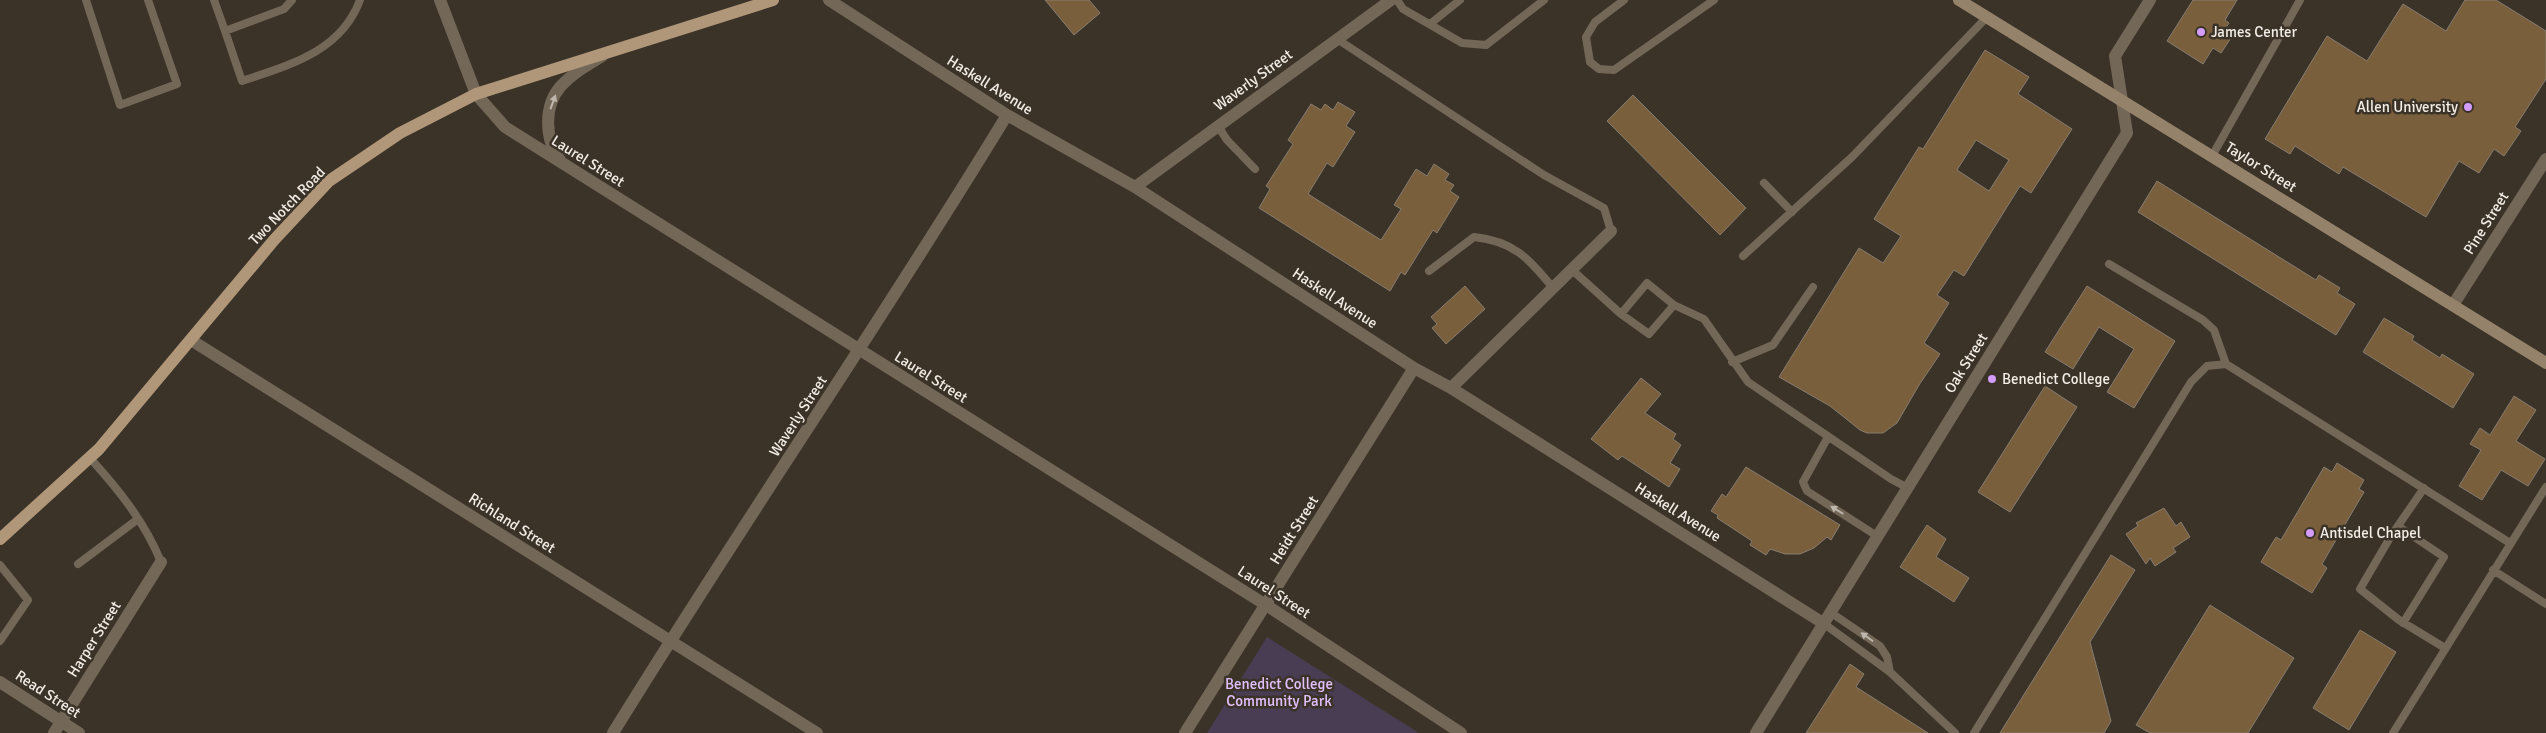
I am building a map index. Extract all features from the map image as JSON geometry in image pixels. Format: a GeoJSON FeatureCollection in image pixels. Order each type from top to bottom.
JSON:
{"type":"FeatureCollection","features":[{"type":"Feature","properties":{"kind":"main road","name":"Two Notch Road"},"geometry":{"type":"LineString","coordinates":[[0,539],[90,458],[274,240],[329,182],[400,133],[476,94],[773,0]]}},
{"type":"Feature","properties":{"kind":"main road","name":"Taylor Street"},"geometry":{"type":"LineString","coordinates":[[1959,0],[2546,363]]}},
{"type":"Feature","properties":{"kind":"street","name":"Laurel Street"},"geometry":{"type":"LineString","coordinates":[[440,0],[476,94],[505,127],[860,352],[1266,605],[1461,733]]}},
{"type":"Feature","properties":{"kind":"street","name":"Haskell Avenue"},"geometry":{"type":"LineString","coordinates":[[828,0],[1007,115],[1135,187],[1414,368],[1451,388],[1827,617]]}},
{"type":"Feature","properties":{"kind":"street","name":"Waverly Street"},"geometry":{"type":"LineString","coordinates":[[1135,187],[1391,0]]}},
{"type":"Feature","properties":{"kind":"street","name":"Oak Street"},"geometry":{"type":"LineString","coordinates":[[1756,733],[2127,133],[2115,56],[2150,0]]}},
{"type":"Feature","properties":{"kind":"street"},"geometry":{"type":"LineString","coordinates":[[563,164],[552,149],[550,140],[548,126],[552,102],[559,88],[570,78],[608,52]]}},
{"type":"Feature","properties":{"kind":"street","name":"Waverly Street"},"geometry":{"type":"LineString","coordinates":[[612,733],[670,640],[860,352],[1007,115]]}},
{"type":"Feature","properties":{"kind":"street","name":"Pine Street"},"geometry":{"type":"LineString","coordinates":[[2453,305],[2546,158]]}},
{"type":"Feature","properties":{"kind":"street"},"geometry":{"type":"LineString","coordinates":[[1451,388],[1610,231]]}},
{"type":"Feature","properties":{"kind":"street","name":"Richland Street"},"geometry":{"type":"LineString","coordinates":[[191,340],[817,733]]}},
{"type":"Feature","properties":{"kind":"street","name":"Heidt Street"},"geometry":{"type":"LineString","coordinates":[[1185,733],[1414,368]]}},
{"type":"Feature","properties":{"kind":"street","name":"Harper Street"},"geometry":{"type":"LineString","coordinates":[[54,733],[161,562]]}},
{"type":"Feature","properties":{"kind":"street","name":"Read Street"},"geometry":{"type":"LineString","coordinates":[[0,682],[79,733]]}},
{"type":"Feature","properties":{"kind":"lane"},"geometry":{"type":"LineString","coordinates":[[86,0],[120,105],[177,84],[148,0]]}},
{"type":"Feature","properties":{"kind":"lane"},"geometry":{"type":"LineString","coordinates":[[214,0],[242,81],[306,59],[336,39],[356,11],[360,0]]}},
{"type":"Feature","properties":{"kind":"lane"},"geometry":{"type":"LineString","coordinates":[[224,31],[284,9],[292,0]]}},
{"type":"Feature","properties":{"kind":"lane"},"geometry":{"type":"LineString","coordinates":[[1397,0],[1403,9],[1462,43],[1486,45],[1544,0]]}},
{"type":"Feature","properties":{"kind":"lane"},"geometry":{"type":"LineString","coordinates":[[1430,24],[1460,0]]}},
{"type":"Feature","properties":{"kind":"lane"},"geometry":{"type":"LineString","coordinates":[[1624,0],[1595,22],[1586,36],[1590,62],[1600,69],[1614,70],[1714,0]]}},
{"type":"Feature","properties":{"kind":"lane"},"geometry":{"type":"LineString","coordinates":[[2212,156],[2300,0]]}},
{"type":"Feature","properties":{"kind":"lane"},"geometry":{"type":"LineString","coordinates":[[1744,256],[1852,158],[1986,17]]}},
{"type":"Feature","properties":{"kind":"lane"},"geometry":{"type":"LineString","coordinates":[[1337,39],[1544,175],[1604,208],[1610,231]]}},
{"type":"Feature","properties":{"kind":"lane"},"geometry":{"type":"LineString","coordinates":[[1218,126],[1227,140],[1255,169]]}},
{"type":"Feature","properties":{"kind":"lane"},"geometry":{"type":"LineString","coordinates":[[1764,183],[1792,212]]}},
{"type":"Feature","properties":{"kind":"lane"},"geometry":{"type":"LineString","coordinates":[[1430,271],[1474,237],[1493,239],[1514,247],[1534,265],[1553,288]]}},
{"type":"Feature","properties":{"kind":"lane"},"geometry":{"type":"LineString","coordinates":[[2109,264],[2203,320],[2214,330],[2226,364]]}},
{"type":"Feature","properties":{"kind":"lane"},"geometry":{"type":"LineString","coordinates":[[1571,269],[1621,314],[1649,334],[1674,305]]}},
{"type":"Feature","properties":{"kind":"lane"},"geometry":{"type":"LineString","coordinates":[[1621,314],[1647,283],[1674,305],[1704,319],[1732,362],[1748,382],[1828,437],[1908,488]]}},
{"type":"Feature","properties":{"kind":"lane"},"geometry":{"type":"LineString","coordinates":[[1732,362],[1773,345],[1813,287]]}},
{"type":"Feature","properties":{"kind":"lane"},"geometry":{"type":"LineString","coordinates":[[1974,733],[2191,382],[2206,366],[2226,364],[2510,543]]}},
{"type":"Feature","properties":{"kind":"lane"},"geometry":{"type":"LineString","coordinates":[[1828,437],[1803,482],[1807,491],[1878,536]]}},
{"type":"Feature","properties":{"kind":"lane"},"geometry":{"type":"LineString","coordinates":[[90,458],[121,492],[154,545],[161,562]]}},
{"type":"Feature","properties":{"kind":"lane"},"geometry":{"type":"LineString","coordinates":[[2393,733],[2546,487]]}},
{"type":"Feature","properties":{"kind":"lane"},"geometry":{"type":"LineString","coordinates":[[2424,488],[2398,526],[2360,589],[2403,623],[2445,648]]}},
{"type":"Feature","properties":{"kind":"lane"},"geometry":{"type":"LineString","coordinates":[[78,564],[138,519]]}},
{"type":"Feature","properties":{"kind":"lane"},"geometry":{"type":"LineString","coordinates":[[2398,526],[2444,557],[2403,623]]}},
{"type":"Feature","properties":{"kind":"lane"},"geometry":{"type":"LineString","coordinates":[[0,565],[28,600],[0,640]]}},
{"type":"Feature","properties":{"kind":"lane"},"geometry":{"type":"LineString","coordinates":[[2494,570],[2546,604]]}},
{"type":"Feature","properties":{"kind":"lane"},"geometry":{"type":"LineString","coordinates":[[1827,617],[1890,672],[1955,733]]}},
{"type":"Feature","properties":{"kind":"lane"},"geometry":{"type":"LineString","coordinates":[[1827,617],[1880,646],[1887,657],[1890,672]]}},
{"type":"Feature","properties":{"kind":"green space","name":"Benedict College Community Park"},"geometry":{"type":"Polygon","coordinates":[[[1267,637],[1419,733],[1207,733],[1267,637]]]}},
{"type":"Feature","properties":{"kind":"building"},"geometry":{"type":"Polygon","coordinates":[[[1045,0],[1089,0],[1100,13],[1074,35],[1045,0]]]}},
{"type":"Feature","properties":{"kind":"building","name":"James Center"},"geometry":{"type":"Polygon","coordinates":[[[2193,0],[2237,0],[2225,20],[2229,23],[2225,29],[2233,35],[2221,53],[2213,48],[2203,64],[2167,41],[2193,0]]]}},
{"type":"Feature","properties":{"kind":"building"},"geometry":{"type":"Polygon","coordinates":[[[2465,0],[2496,0],[2546,31],[2546,79],[2515,127],[2521,131],[2504,156],[2494,149],[2479,173],[2459,161],[2426,217],[2343,167],[2339,174],[2295,146],[2290,154],[2265,139],[2327,36],[2367,61],[2403,4],[2446,31],[2465,0]]]}},
{"type":"Feature","properties":{"kind":"building"},"geometry":{"type":"Polygon","coordinates":[[[1985,50],[2029,77],[2018,94],[2072,129],[2031,193],[2020,186],[1964,276],[1954,270],[1937,295],[1949,303],[1924,343],[1940,354],[1897,423],[1883,433],[1867,433],[1860,430],[1830,406],[1779,377],[1859,248],[1883,263],[1901,236],[1874,219],[1919,147],[1923,149],[1985,50]],[[1976,140],[1957,170],[1989,191],[2009,160],[1976,140]]]}},
{"type":"Feature","properties":{"kind":"building"},"geometry":{"type":"Polygon","coordinates":[[[1633,95],[1746,208],[1720,235],[1607,121],[1633,95]]]}},
{"type":"Feature","properties":{"kind":"building"},"geometry":{"type":"Polygon","coordinates":[[[1338,102],[1355,112],[1346,126],[1355,132],[1333,167],[1327,163],[1308,194],[1381,240],[1401,209],[1394,205],[1416,169],[1427,176],[1434,164],[1449,174],[1445,180],[1454,185],[1450,191],[1459,197],[1437,233],[1433,230],[1405,275],[1401,272],[1390,291],[1259,208],[1270,189],[1266,186],[1293,144],[1288,140],[1311,104],[1321,110],[1325,104],[1333,110],[1338,102]]]}},
{"type":"Feature","properties":{"kind":"building"},"geometry":{"type":"Polygon","coordinates":[[[2157,181],[2316,280],[2319,275],[2340,288],[2337,293],[2355,304],[2336,335],[2138,212],[2157,181]]]}},
{"type":"Feature","properties":{"kind":"building"},"geometry":{"type":"Polygon","coordinates":[[[1465,286],[1485,309],[1446,344],[1432,328],[1437,324],[1431,317],[1465,286]]]}},
{"type":"Feature","properties":{"kind":"building"},"geometry":{"type":"Polygon","coordinates":[[[2087,286],[2175,341],[2134,408],[2107,392],[2134,349],[2099,327],[2073,369],[2045,352],[2087,286]]]}},
{"type":"Feature","properties":{"kind":"building"},"geometry":{"type":"Polygon","coordinates":[[[2384,318],[2414,336],[2412,340],[2440,358],[2442,354],[2474,374],[2453,408],[2363,352],[2384,318]]]}},
{"type":"Feature","properties":{"kind":"building"},"geometry":{"type":"Polygon","coordinates":[[[1641,378],[1661,394],[1645,413],[1676,434],[1673,439],[1681,445],[1670,463],[1680,469],[1669,487],[1622,456],[1618,460],[1591,439],[1641,378]]]}},
{"type":"Feature","properties":{"kind":"building"},"geometry":{"type":"Polygon","coordinates":[[[2045,386],[2077,407],[2010,512],[1978,492],[2045,386]]]}},
{"type":"Feature","properties":{"kind":"building"},"geometry":{"type":"Polygon","coordinates":[[[2514,396],[2536,410],[2516,441],[2545,459],[2528,486],[2501,470],[2482,500],[2459,486],[2481,450],[2470,444],[2480,428],[2490,435],[2514,396]]]}},
{"type":"Feature","properties":{"kind":"building"},"geometry":{"type":"Polygon","coordinates":[[[2337,463],[2364,480],[2359,489],[2364,492],[2322,564],[2327,568],[2312,593],[2261,562],[2276,537],[2281,540],[2324,467],[2332,472],[2337,463]]]}},
{"type":"Feature","properties":{"kind":"building"},"geometry":{"type":"Polygon","coordinates":[[[1746,467],[1840,525],[1831,540],[1827,537],[1814,548],[1800,554],[1785,554],[1770,549],[1766,555],[1750,545],[1752,541],[1717,518],[1718,515],[1711,511],[1722,494],[1726,497],[1746,467]]]}},
{"type":"Feature","properties":{"kind":"building"},"geometry":{"type":"Polygon","coordinates":[[[2164,508],[2176,526],[2181,522],[2190,537],[2173,548],[2176,552],[2155,566],[2150,558],[2146,564],[2126,534],[2138,526],[2136,523],[2164,508]]]}},
{"type":"Feature","properties":{"kind":"building"},"geometry":{"type":"Polygon","coordinates":[[[1927,525],[1946,539],[1936,557],[1969,578],[1954,602],[1900,567],[1927,525]]]}},
{"type":"Feature","properties":{"kind":"building"},"geometry":{"type":"Polygon","coordinates":[[[2111,555],[2135,570],[2090,642],[2111,721],[2104,733],[2000,733],[2111,555]]]}},
{"type":"Feature","properties":{"kind":"building"},"geometry":{"type":"Polygon","coordinates":[[[2210,605],[2294,658],[2248,733],[2150,733],[2136,725],[2210,605]]]}},
{"type":"Feature","properties":{"kind":"building"},"geometry":{"type":"Polygon","coordinates":[[[2360,630],[2396,652],[2349,730],[2313,708],[2360,630]]]}},
{"type":"Feature","properties":{"kind":"building"},"geometry":{"type":"Polygon","coordinates":[[[1850,664],[1864,674],[1856,687],[1928,733],[1806,733],[1850,664]]]}},
{"type":"Feature","properties":{"kind":"place","name":"James Center"},"geometry":{"type":"Point","coordinates":[2201,32]}},
{"type":"Feature","properties":{"kind":"place","name":"Allen University"},"geometry":{"type":"Point","coordinates":[2468,107]}},
{"type":"Feature","properties":{"kind":"place","name":"Benedict College"},"geometry":{"type":"Point","coordinates":[1992,379]}},
{"type":"Feature","properties":{"kind":"place","name":"Antisdel Chapel"},"geometry":{"type":"Point","coordinates":[2310,533]}}]}
